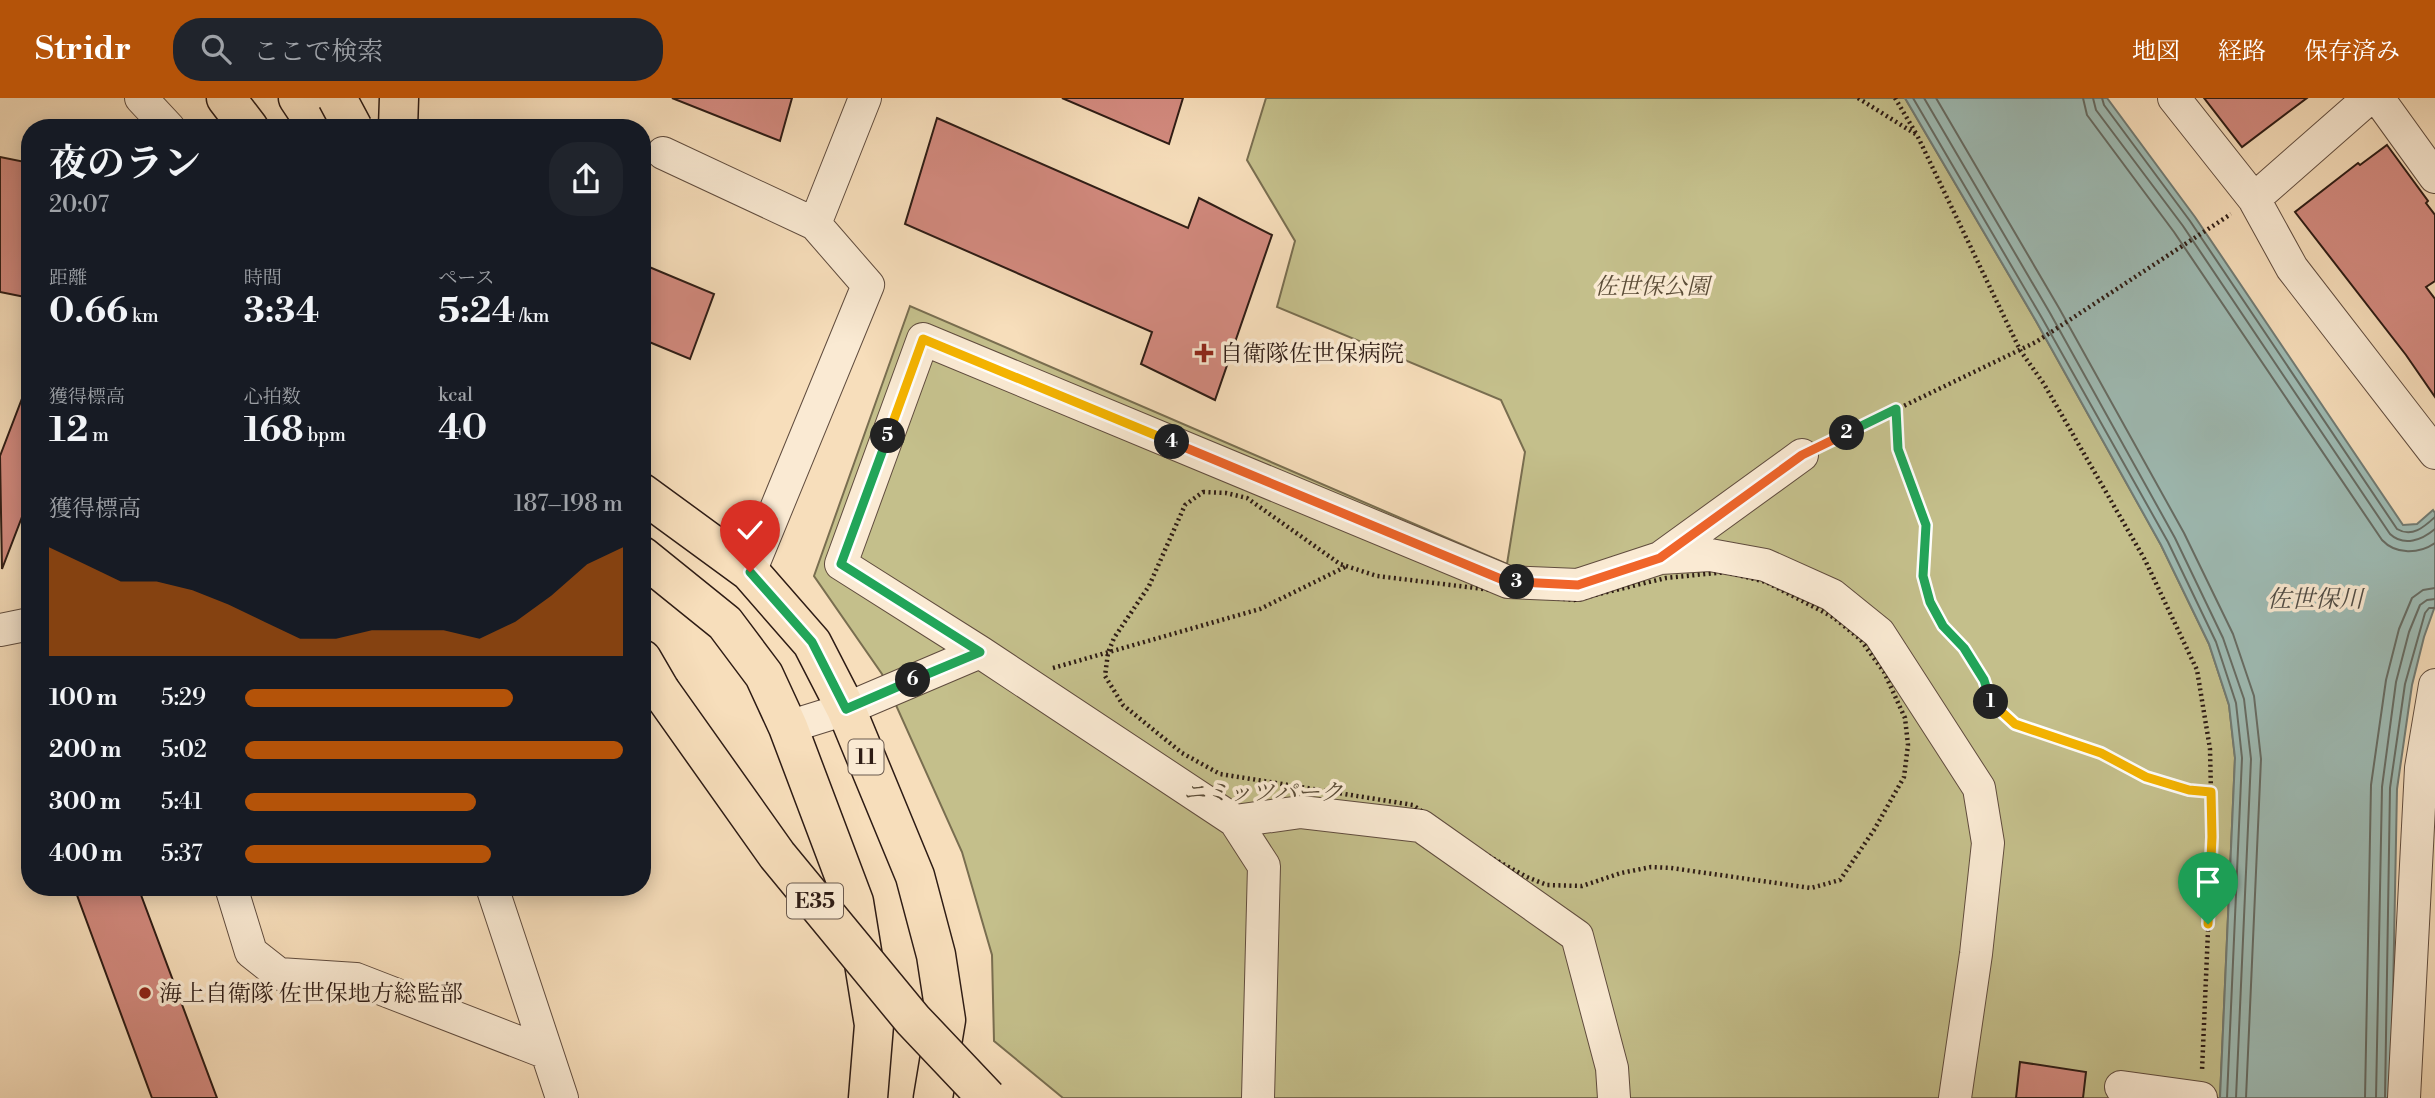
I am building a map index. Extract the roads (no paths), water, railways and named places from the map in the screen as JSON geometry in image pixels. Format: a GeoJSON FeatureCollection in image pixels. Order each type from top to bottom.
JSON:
{"type":"FeatureCollection","features":[{"type":"Feature","properties":{"kind":"main road"},"geometry":{"type":"LineString","coordinates":[[226,98],[242,119]]}},
{"type":"Feature","properties":{"kind":"main road"},"geometry":{"type":"LineString","coordinates":[[249,98],[264,119]]}},
{"type":"Feature","properties":{"kind":"main road"},"geometry":{"type":"LineString","coordinates":[[298,98],[312,119]]}},
{"type":"Feature","properties":{"kind":"main road"},"geometry":{"type":"LineString","coordinates":[[337,98],[350,119]]}},
{"type":"Feature","properties":{"kind":"main road"},"geometry":{"type":"LineString","coordinates":[[355,98],[355,119]]}},
{"type":"Feature","properties":{"kind":"main road"},"geometry":{"type":"LineString","coordinates":[[398,119],[399,98]]}},
{"type":"Feature","properties":{"kind":"main road","name":"11"},"geometry":{"type":"LineString","coordinates":[[651,500],[750,572],[812,642],[846,709],[915,876],[936,955],[946,1020],[933,1098]]}},
{"type":"Feature","properties":{"kind":"main road"},"geometry":{"type":"LineString","coordinates":[[651,563],[725,623],[764,675],[788,727],[853,902],[874,1025],[868,1098]]}},
{"type":"Feature","properties":{"kind":"main road","name":"E35"},"geometry":{"type":"LineString","coordinates":[[651,675],[785,865],[913,1020],[987,1098]]}},
{"type":"Feature","properties":{"kind":"street"},"geometry":{"type":"LineString","coordinates":[[141,98],[161,119]]}},
{"type":"Feature","properties":{"kind":"street"},"geometry":{"type":"LineString","coordinates":[[339,119],[345,98]]}},
{"type":"Feature","properties":{"kind":"street"},"geometry":{"type":"LineString","coordinates":[[815,224],[865,98]]}},
{"type":"Feature","properties":{"kind":"street"},"geometry":{"type":"LineString","coordinates":[[2174,98],[2254,199],[2292,268],[2435,453]]}},
{"type":"Feature","properties":{"kind":"street"},"geometry":{"type":"LineString","coordinates":[[2254,199],[2369,98]]}},
{"type":"Feature","properties":{"kind":"street"},"geometry":{"type":"LineString","coordinates":[[2378,98],[2435,177]]}},
{"type":"Feature","properties":{"kind":"street"},"geometry":{"type":"LineString","coordinates":[[663,153],[815,224],[868,285],[750,572]]}},
{"type":"Feature","properties":{"kind":"street"},"geometry":{"type":"LineString","coordinates":[[1258,1098],[1264,866],[1235,821],[980,652],[841,564],[923,339],[1508,582],[1578,585],[1660,558],[1710,555],[1765,565],[1832,595],[1879,633],[1979,788],[1988,843],[1976,954],[1955,1098]]}},
{"type":"Feature","properties":{"kind":"street"},"geometry":{"type":"LineString","coordinates":[[1660,558],[1802,455]]}},
{"type":"Feature","properties":{"kind":"street"},"geometry":{"type":"LineString","coordinates":[[0,630],[21,626]]}},
{"type":"Feature","properties":{"kind":"street"},"geometry":{"type":"LineString","coordinates":[[788,727],[846,709],[980,652]]}},
{"type":"Feature","properties":{"kind":"street"},"geometry":{"type":"LineString","coordinates":[[2404,1098],[2421,768],[2435,685]]}},
{"type":"Feature","properties":{"kind":"street"},"geometry":{"type":"LineString","coordinates":[[1235,821],[1301,812],[1421,825],[1577,936],[1612,1068],[1614,1098]]}},
{"type":"Feature","properties":{"kind":"street"},"geometry":{"type":"LineString","coordinates":[[234,896],[251,952],[279,974],[356,979],[547,1053]]}},
{"type":"Feature","properties":{"kind":"street"},"geometry":{"type":"LineString","coordinates":[[495,896],[562,1098]]}},
{"type":"Feature","properties":{"kind":"street"},"geometry":{"type":"LineString","coordinates":[[2121,1087],[2201,1098]]}},
{"type":"Feature","properties":{"kind":"water","name":"佐世保川"},"geometry":{"type":"Polygon","coordinates":[[[1905,98],[2107,98],[2195,217],[2403,525],[2417,524],[2433,510],[2435,513],[2435,606],[2412,685],[2397,789],[2391,1098],[2220,1098],[2235,758],[2229,705],[2209,644],[2161,545],[2036,321],[1905,98]]]}},
{"type":"Feature","properties":{"kind":"place","name":"自衛隊佐世保病院"},"geometry":{"type":"Point","coordinates":[1204,353]}},
{"type":"Feature","properties":{"kind":"place","name":"海上自衛隊 佐世保地方総監部"},"geometry":{"type":"Point","coordinates":[145,993]}},
{"type":"Feature","properties":{"kind":"park label","name":"佐世保公園"},"geometry":{"type":"Point","coordinates":[1652,286]}},
{"type":"Feature","properties":{"kind":"park label","name":"ニミッツパーク"},"geometry":{"type":"Point","coordinates":[1263,792]}}]}
